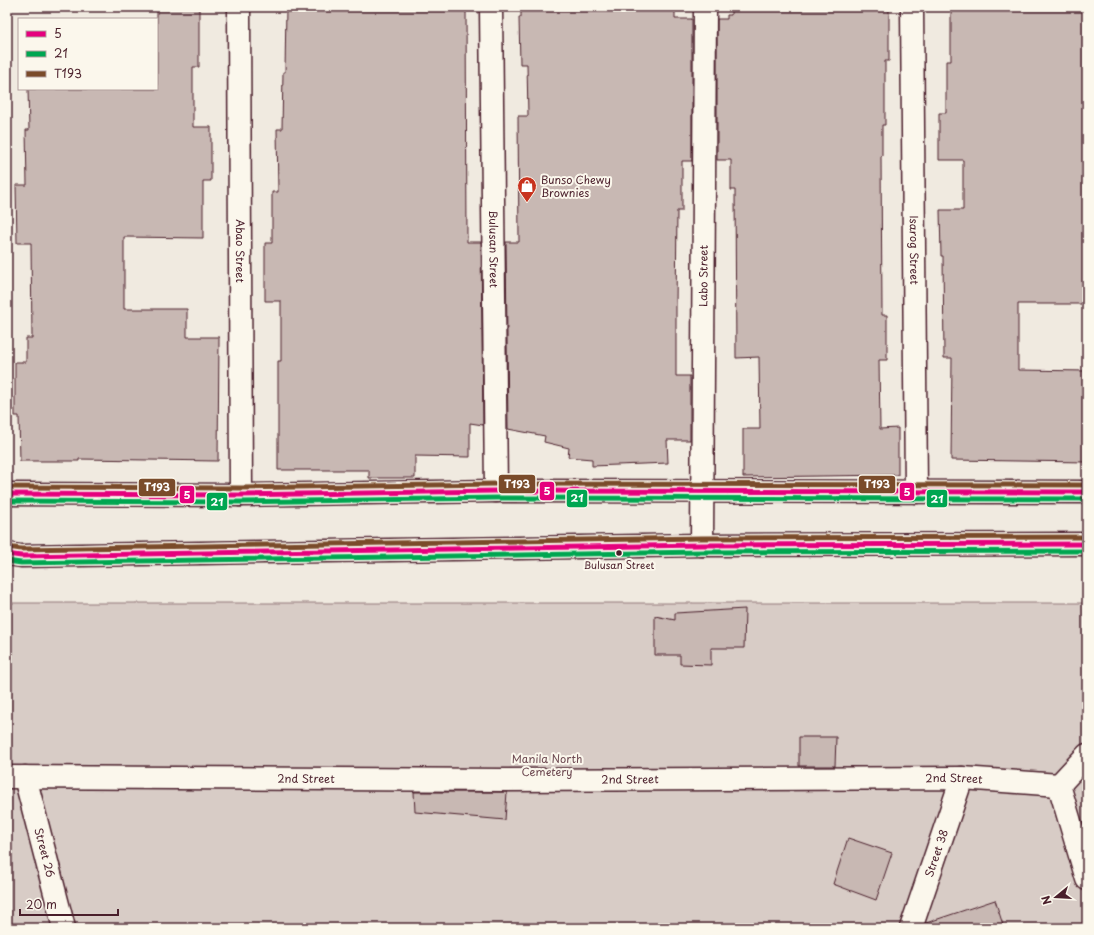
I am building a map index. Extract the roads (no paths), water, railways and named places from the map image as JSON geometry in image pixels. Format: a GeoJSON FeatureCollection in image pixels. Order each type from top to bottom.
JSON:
{"type":"FeatureCollection","features":[{"type":"Feature","properties":{"kind":"main road","name":"Abao Street"},"geometry":{"type":"LineString","coordinates":[[239,7],[241,494]]}},
{"type":"Feature","properties":{"kind":"main road","name":"Bulusan Street"},"geometry":{"type":"LineString","coordinates":[[491,7],[496,491]]}},
{"type":"Feature","properties":{"kind":"main road","name":"Labo Street"},"geometry":{"type":"LineString","coordinates":[[702,545],[705,7]]}},
{"type":"Feature","properties":{"kind":"main road","name":"Isarog Street"},"geometry":{"type":"LineString","coordinates":[[912,7],[916,492]]}},
{"type":"Feature","properties":{"kind":"main road"},"geometry":{"type":"LineString","coordinates":[[7,494],[241,494],[496,491],[1087,492]]}},
{"type":"Feature","properties":{"kind":"main road"},"geometry":{"type":"LineString","coordinates":[[7,554],[29,556],[702,545],[1087,544]]}},
{"type":"Feature","properties":{"kind":"main road"},"geometry":{"type":"LineString","coordinates":[[1087,755],[1058,785],[1087,879]]}},
{"type":"Feature","properties":{"kind":"main road","name":"2nd Street"},"geometry":{"type":"LineString","coordinates":[[16,777],[498,780],[962,778],[1058,785]]}},
{"type":"Feature","properties":{"kind":"main road","name":"Street 26"},"geometry":{"type":"LineString","coordinates":[[16,777],[64,928]]}},
{"type":"Feature","properties":{"kind":"main road","name":"Street 38"},"geometry":{"type":"LineString","coordinates":[[911,928],[962,778]]}},
{"type":"Feature","properties":{"kind":"place","name":"Bunso Chewy Brownies"},"geometry":{"type":"Point","coordinates":[527,203]}},
{"type":"Feature","properties":{"kind":"place","name":"Bulusan Street"},"geometry":{"type":"Point","coordinates":[619,553]}},
{"type":"Feature","properties":{"kind":"park label","name":"Manila North Cemetery"},"geometry":{"type":"Point","coordinates":[547,765]}}]}
